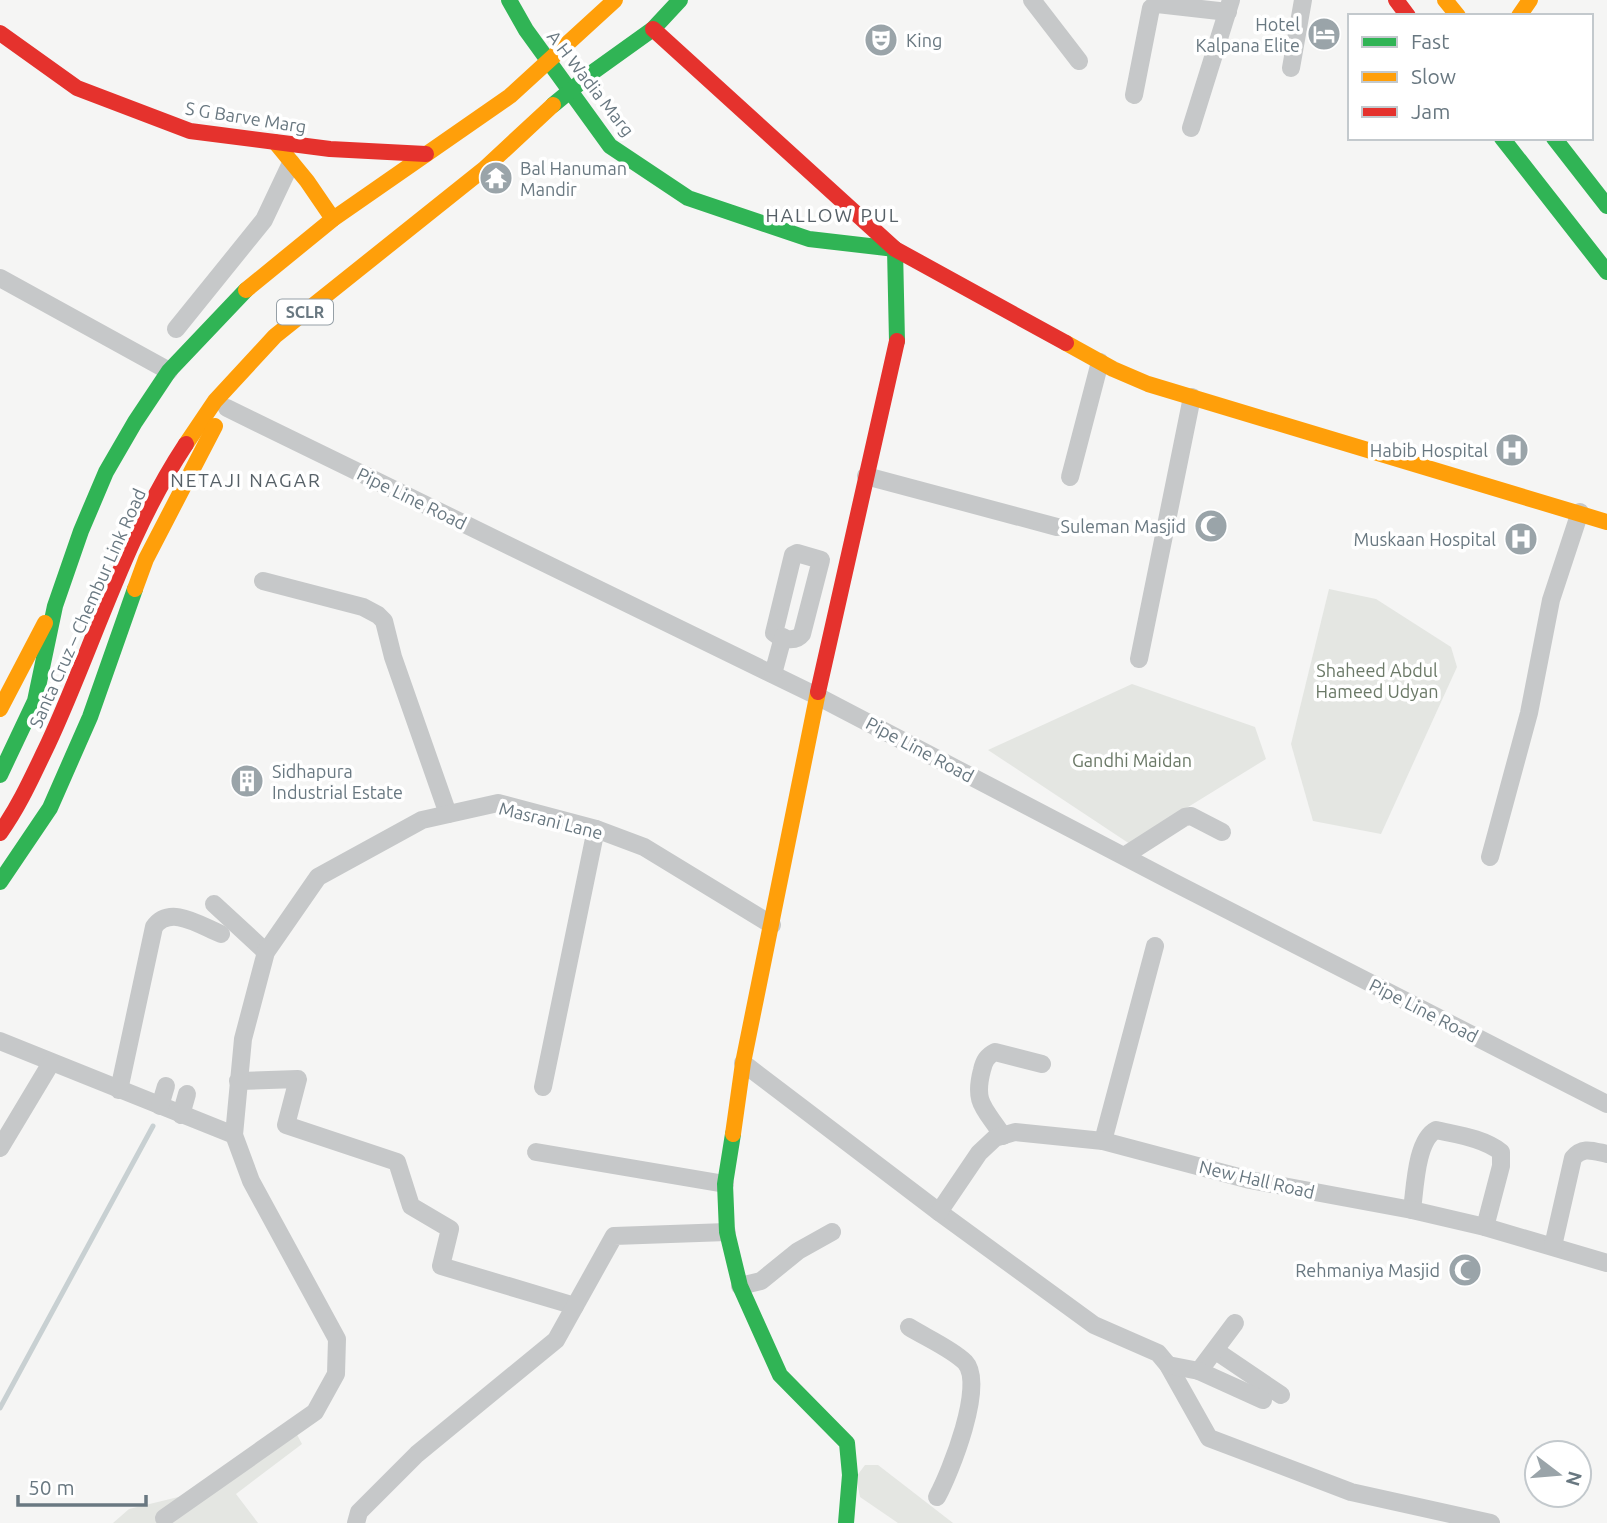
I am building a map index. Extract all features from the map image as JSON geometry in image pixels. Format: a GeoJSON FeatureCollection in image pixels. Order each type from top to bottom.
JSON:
{"type":"FeatureCollection","features":[{"type":"Feature","properties":{"kind":"main road"},"geometry":{"type":"LineString","coordinates":[[565,43],[593,0]]}},
{"type":"Feature","properties":{"kind":"main road"},"geometry":{"type":"LineString","coordinates":[[565,43],[615,0]]}},
{"type":"Feature","properties":{"kind":"main road"},"geometry":{"type":"LineString","coordinates":[[593,72],[653,29],[680,0]]}},
{"type":"Feature","properties":{"kind":"main road"},"geometry":{"type":"LineString","coordinates":[[1445,0],[1456,14]]}},
{"type":"Feature","properties":{"kind":"main road","name":"A H Wadia Marg"},"geometry":{"type":"LineString","coordinates":[[510,1],[526,30],[610,146],[688,198],[809,239],[895,249]]}},
{"type":"Feature","properties":{"kind":"main road","name":"SCLR"},"geometry":{"type":"LineString","coordinates":[[593,72],[630,24]]}},
{"type":"Feature","properties":{"kind":"main road"},"geometry":{"type":"LineString","coordinates":[[653,29],[895,249],[1100,362],[1147,384],[1607,522]]}},
{"type":"Feature","properties":{"kind":"main road","name":"S G Barve Marg"},"geometry":{"type":"LineString","coordinates":[[0,33],[77,88],[190,131],[330,149],[426,154]]}},
{"type":"Feature","properties":{"kind":"main road","name":"Santa Cruz – Chembur Link Road"},"geometry":{"type":"LineString","coordinates":[[0,775],[35,701],[55,606],[81,531],[106,472],[169,371],[237,298],[332,219],[510,96],[565,43]]}},
{"type":"Feature","properties":{"kind":"main road","name":"Santa Cruz – Chembur Link Road"},"geometry":{"type":"LineString","coordinates":[[0,833],[20,804],[76,683],[130,551],[154,499],[183,449],[275,336],[484,169],[593,72]]}},
{"type":"Feature","properties":{"kind":"main road"},"geometry":{"type":"LineString","coordinates":[[1504,140],[1607,272]]}},
{"type":"Feature","properties":{"kind":"main road"},"geometry":{"type":"LineString","coordinates":[[1556,140],[1607,206]]}},
{"type":"Feature","properties":{"kind":"main road"},"geometry":{"type":"LineString","coordinates":[[275,142],[307,181],[332,219]]}},
{"type":"Feature","properties":{"kind":"main road"},"geometry":{"type":"LineString","coordinates":[[846,1523],[850,1475],[847,1443],[780,1375],[740,1286],[727,1232],[725,1184],[743,1063],[817,695],[898,335],[895,249]]}},
{"type":"Feature","properties":{"kind":"main road"},"geometry":{"type":"LineString","coordinates":[[0,882],[50,808],[99,692],[146,559],[221,405]]}},
{"type":"Feature","properties":{"kind":"main road"},"geometry":{"type":"LineString","coordinates":[[0,709],[55,606]]}},
{"type":"Feature","properties":{"kind":"main road"},"geometry":{"type":"LineString","coordinates":[[76,683],[99,692]]}},
{"type":"Feature","properties":{"kind":"street"},"geometry":{"type":"LineString","coordinates":[[1032,0],[1079,61]]}},
{"type":"Feature","properties":{"kind":"street"},"geometry":{"type":"LineString","coordinates":[[1291,68],[1303,0]]}},
{"type":"Feature","properties":{"kind":"street"},"geometry":{"type":"LineString","coordinates":[[1134,95],[1151,8],[1157,4],[1229,6],[1191,128]]}},
{"type":"Feature","properties":{"kind":"street"},"geometry":{"type":"LineString","coordinates":[[176,329],[264,220],[291,163]]}},
{"type":"Feature","properties":{"kind":"street"},"geometry":{"type":"LineString","coordinates":[[0,278],[169,371]]}},
{"type":"Feature","properties":{"kind":"street"},"geometry":{"type":"LineString","coordinates":[[1070,477],[1100,362]]}},
{"type":"Feature","properties":{"kind":"street"},"geometry":{"type":"LineString","coordinates":[[1139,659],[1192,397]]}},
{"type":"Feature","properties":{"kind":"street","name":"Pipe Line Road"},"geometry":{"type":"LineString","coordinates":[[221,405],[817,695],[1607,1104]]}},
{"type":"Feature","properties":{"kind":"street"},"geometry":{"type":"LineString","coordinates":[[866,476],[1057,527]]}},
{"type":"Feature","properties":{"kind":"street"},"geometry":{"type":"LineString","coordinates":[[1490,857],[1529,713],[1551,600],[1580,512]]}},
{"type":"Feature","properties":{"kind":"street"},"geometry":{"type":"LineString","coordinates":[[795,553],[821,560],[806,617],[800,638],[795,640],[774,633],[795,553]]}},
{"type":"Feature","properties":{"kind":"street"},"geometry":{"type":"LineString","coordinates":[[262,581],[363,607],[384,621],[393,657],[448,814]]}},
{"type":"Feature","properties":{"kind":"street"},"geometry":{"type":"LineString","coordinates":[[806,617],[834,623]]}},
{"type":"Feature","properties":{"kind":"street"},"geometry":{"type":"LineString","coordinates":[[773,674],[783,637]]}},
{"type":"Feature","properties":{"kind":"street","name":"Masrani Lane"},"geometry":{"type":"LineString","coordinates":[[164,1518],[315,1412],[336,1374],[337,1339],[251,1181],[234,1135],[243,1039],[266,952],[318,877],[422,820],[498,803],[596,829],[644,847],[772,925]]}},
{"type":"Feature","properties":{"kind":"street"},"geometry":{"type":"LineString","coordinates":[[1124,856],[1185,817],[1195,817],[1222,832]]}},
{"type":"Feature","properties":{"kind":"street"},"geometry":{"type":"LineString","coordinates":[[543,1087],[596,829]]}},
{"type":"Feature","properties":{"kind":"street"},"geometry":{"type":"LineString","coordinates":[[123,1091],[154,927],[159,919],[176,916],[215,932],[219,909],[266,952]]}},
{"type":"Feature","properties":{"kind":"street"},"geometry":{"type":"LineString","coordinates":[[1103,1141],[1155,946]]}},
{"type":"Feature","properties":{"kind":"street"},"geometry":{"type":"LineString","coordinates":[[0,1041],[234,1135]]}},
{"type":"Feature","properties":{"kind":"street"},"geometry":{"type":"LineString","coordinates":[[939,1212],[979,1153],[995,1138],[1003,1136],[978,1098],[977,1089],[984,1061],[995,1052],[1042,1064]]}},
{"type":"Feature","properties":{"kind":"street"},"geometry":{"type":"LineString","coordinates":[[0,1148],[51,1063]]}},
{"type":"Feature","properties":{"kind":"street"},"geometry":{"type":"LineString","coordinates":[[743,1063],[939,1212],[1094,1325],[1158,1353],[1168,1365],[1209,1438],[1351,1492],[1491,1523]]}},
{"type":"Feature","properties":{"kind":"street"},"geometry":{"type":"LineString","coordinates":[[123,1091],[134,1074]]}},
{"type":"Feature","properties":{"kind":"street"},"geometry":{"type":"LineString","coordinates":[[238,1081],[298,1079],[286,1125],[397,1162],[411,1206],[450,1229],[441,1266],[575,1306]]}},
{"type":"Feature","properties":{"kind":"street"},"geometry":{"type":"LineString","coordinates":[[160,1106],[166,1086]]}},
{"type":"Feature","properties":{"kind":"street"},"geometry":{"type":"LineString","coordinates":[[181,1115],[187,1094]]}},
{"type":"Feature","properties":{"kind":"street"},"geometry":{"type":"LineString","coordinates":[[1412,1210],[1423,1144],[1428,1134],[1436,1130],[1493,1146],[1501,1152],[1501,1166],[1485,1227]]}},
{"type":"Feature","properties":{"kind":"street","name":"New Hall Road"},"geometry":{"type":"LineString","coordinates":[[1003,1136],[1015,1132],[1103,1141],[1250,1180],[1412,1210],[1485,1227],[1607,1263]]}},
{"type":"Feature","properties":{"kind":"street"},"geometry":{"type":"LineString","coordinates":[[1553,1246],[1573,1158],[1585,1149],[1607,1154]]}},
{"type":"Feature","properties":{"kind":"street"},"geometry":{"type":"LineString","coordinates":[[536,1152],[725,1184]]}},
{"type":"Feature","properties":{"kind":"street"},"geometry":{"type":"LineString","coordinates":[[356,1523],[359,1512],[417,1454],[556,1340],[614,1236],[727,1232]]}},
{"type":"Feature","properties":{"kind":"street"},"geometry":{"type":"LineString","coordinates":[[740,1286],[761,1281],[799,1251],[832,1232]]}},
{"type":"Feature","properties":{"kind":"street"},"geometry":{"type":"LineString","coordinates":[[1199,1371],[1235,1323]]}},
{"type":"Feature","properties":{"kind":"street"},"geometry":{"type":"LineString","coordinates":[[909,1327],[965,1363],[971,1373],[970,1401],[956,1454],[937,1497]]}},
{"type":"Feature","properties":{"kind":"street"},"geometry":{"type":"LineString","coordinates":[[1216,1351],[1281,1395]]}},
{"type":"Feature","properties":{"kind":"street"},"geometry":{"type":"LineString","coordinates":[[1168,1365],[1199,1371],[1263,1400]]}},
{"type":"Feature","properties":{"kind":"green space","name":"Shaheed Abdul Hameed Udyan"},"geometry":{"type":"Polygon","coordinates":[[[1329,589],[1376,599],[1451,647],[1457,667],[1381,834],[1313,821],[1291,744],[1329,589]]]}},
{"type":"Feature","properties":{"kind":"green space","name":"Gandhi Maidan"},"geometry":{"type":"Polygon","coordinates":[[[1132,684],[1255,727],[1266,759],[1167,820],[1142,852],[988,750],[1132,684]]]}},
{"type":"Feature","properties":{"kind":"green space"},"geometry":{"type":"Polygon","coordinates":[[[294,1429],[302,1444],[236,1494],[258,1523],[113,1523],[129,1509],[203,1491],[294,1429]]]}},
{"type":"Feature","properties":{"kind":"green space"},"geometry":{"type":"Polygon","coordinates":[[[865,1465],[878,1465],[953,1523],[898,1523],[860,1497],[856,1477],[865,1465]]]}},
{"type":"Feature","properties":{"kind":"waterway"},"geometry":{"type":"LineString","coordinates":[[0,1408],[153,1126]]}},
{"type":"Feature","properties":{"kind":"traffic: fast"},"geometry":{"type":"LineString","coordinates":[[509,0],[526,30],[610,146],[688,198],[809,239],[895,249]]}},
{"type":"Feature","properties":{"kind":"traffic: fast"},"geometry":{"type":"LineString","coordinates":[[553,105],[653,29],[680,0]]}},
{"type":"Feature","properties":{"kind":"traffic: fast"},"geometry":{"type":"LineString","coordinates":[[1504,140],[1607,272]]}},
{"type":"Feature","properties":{"kind":"traffic: fast"},"geometry":{"type":"LineString","coordinates":[[1556,140],[1607,206]]}},
{"type":"Feature","properties":{"kind":"traffic: fast"},"geometry":{"type":"LineString","coordinates":[[895,249],[897,341]]}},
{"type":"Feature","properties":{"kind":"traffic: fast"},"geometry":{"type":"LineString","coordinates":[[0,775],[35,701],[55,606],[81,531],[106,472],[169,371],[246,290]]}},
{"type":"Feature","properties":{"kind":"traffic: fast"},"geometry":{"type":"LineString","coordinates":[[0,882],[50,808],[90,717],[135,589]]}},
{"type":"Feature","properties":{"kind":"traffic: fast"},"geometry":{"type":"LineString","coordinates":[[733,1134],[725,1184],[727,1232],[740,1286],[780,1375],[847,1443],[850,1475],[846,1523]]}},
{"type":"Feature","properties":{"kind":"traffic: slow"},"geometry":{"type":"LineString","coordinates":[[246,290],[333,219],[510,96],[615,0]]}},
{"type":"Feature","properties":{"kind":"traffic: slow"},"geometry":{"type":"LineString","coordinates":[[1445,0],[1456,14]]}},
{"type":"Feature","properties":{"kind":"traffic: slow"},"geometry":{"type":"LineString","coordinates":[[1520,14],[1530,0]]}},
{"type":"Feature","properties":{"kind":"traffic: slow"},"geometry":{"type":"LineString","coordinates":[[186,444],[215,401],[275,336],[484,169],[553,105]]}},
{"type":"Feature","properties":{"kind":"traffic: slow"},"geometry":{"type":"LineString","coordinates":[[275,142],[333,219]]}},
{"type":"Feature","properties":{"kind":"traffic: slow"},"geometry":{"type":"LineString","coordinates":[[1066,343],[1113,369],[1148,384],[1607,522]]}},
{"type":"Feature","properties":{"kind":"traffic: slow"},"geometry":{"type":"LineString","coordinates":[[135,589],[146,559],[215,426]]}},
{"type":"Feature","properties":{"kind":"traffic: slow"},"geometry":{"type":"LineString","coordinates":[[0,709],[45,623]]}},
{"type":"Feature","properties":{"kind":"traffic: slow"},"geometry":{"type":"LineString","coordinates":[[733,1134],[743,1063],[818,692]]}},
{"type":"Feature","properties":{"kind":"traffic: jam"},"geometry":{"type":"LineString","coordinates":[[1396,0],[1406,14]]}},
{"type":"Feature","properties":{"kind":"traffic: jam"},"geometry":{"type":"LineString","coordinates":[[653,29],[895,249],[1066,343]]}},
{"type":"Feature","properties":{"kind":"traffic: jam"},"geometry":{"type":"LineString","coordinates":[[0,33],[77,88],[190,131],[330,149],[426,154]]}},
{"type":"Feature","properties":{"kind":"traffic: jam"},"geometry":{"type":"LineString","coordinates":[[818,692],[897,341]]}},
{"type":"Feature","properties":{"kind":"traffic: jam"},"geometry":{"type":"LineString","coordinates":[[0,833],[20,801],[48,744],[145,516],[186,444]]}},
{"type":"Feature","properties":{"kind":"place","name":"Hotel Kalpana Elite"},"geometry":{"type":"Point","coordinates":[1324,34]}},
{"type":"Feature","properties":{"kind":"place","name":"King"},"geometry":{"type":"Point","coordinates":[881,40]}},
{"type":"Feature","properties":{"kind":"place","name":"Bal Hanuman Mandir"},"geometry":{"type":"Point","coordinates":[496,178]}},
{"type":"Feature","properties":{"kind":"place","name":"Habib Hospital"},"geometry":{"type":"Point","coordinates":[1512,450]}},
{"type":"Feature","properties":{"kind":"place","name":"Suleman Masjid"},"geometry":{"type":"Point","coordinates":[1211,526]}},
{"type":"Feature","properties":{"kind":"place","name":"Muskaan Hospital"},"geometry":{"type":"Point","coordinates":[1521,539]}},
{"type":"Feature","properties":{"kind":"place","name":"Sidhapura Industrial Estate"},"geometry":{"type":"Point","coordinates":[247,781]}},
{"type":"Feature","properties":{"kind":"place","name":"Rehmaniya Masjid"},"geometry":{"type":"Point","coordinates":[1465,1270]}},
{"type":"Feature","properties":{"kind":"district","name":"HALLOW PUL"},"geometry":{"type":"Point","coordinates":[833,215]}},
{"type":"Feature","properties":{"kind":"district","name":"NETAJI NAGAR"},"geometry":{"type":"Point","coordinates":[246,480]}}]}
